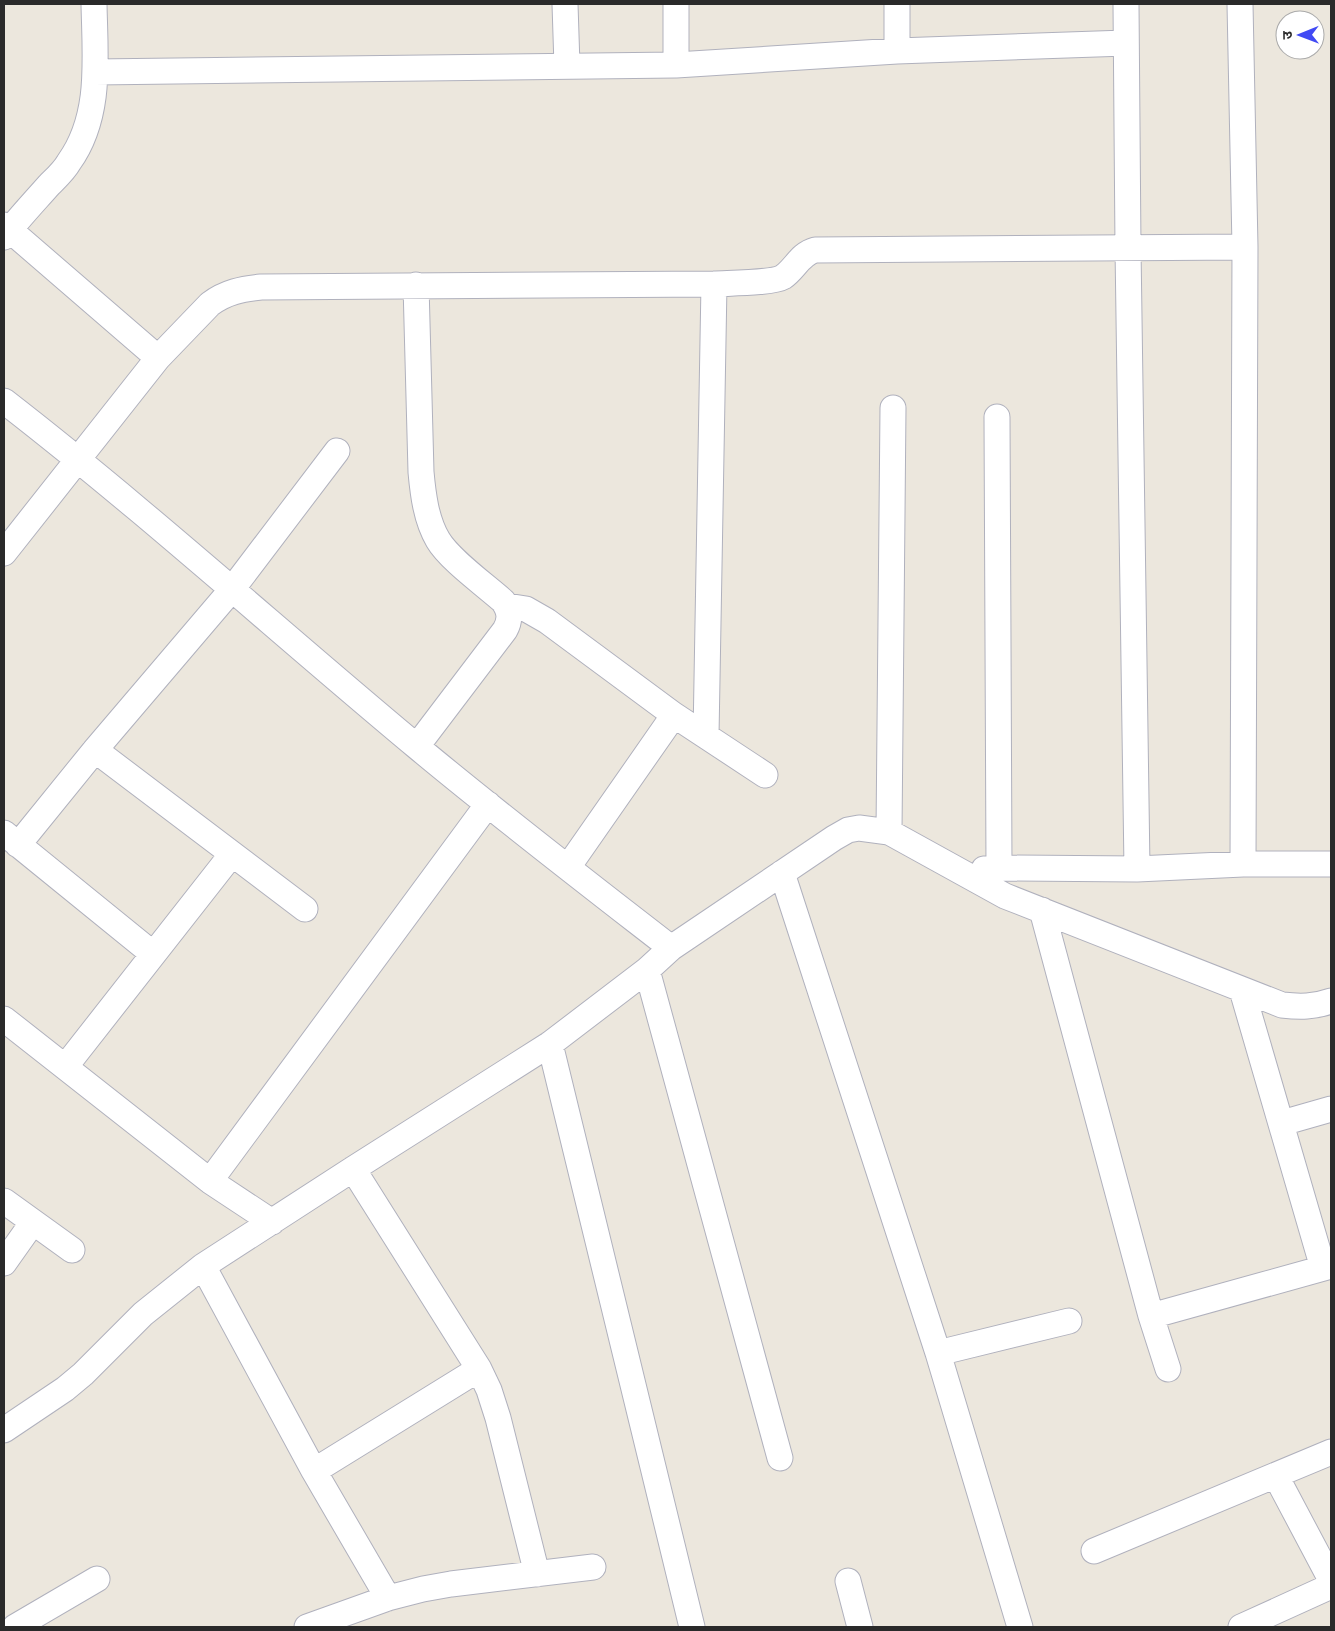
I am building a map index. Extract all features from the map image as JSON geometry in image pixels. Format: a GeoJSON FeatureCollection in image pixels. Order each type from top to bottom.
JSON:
{"type":"FeatureCollection","features":[{"type":"Feature","properties":{"kind":"street"},"geometry":{"type":"LineString","coordinates":[[94,4],[95,72],[91,114],[82,141],[69,163],[6,230],[158,358]]}},
{"type":"Feature","properties":{"kind":"street"},"geometry":{"type":"LineString","coordinates":[[564,4],[567,66]]}},
{"type":"Feature","properties":{"kind":"street"},"geometry":{"type":"LineString","coordinates":[[676,4],[676,65]]}},
{"type":"Feature","properties":{"kind":"street"},"geometry":{"type":"LineString","coordinates":[[897,4],[897,50]]}},
{"type":"Feature","properties":{"kind":"street"},"geometry":{"type":"LineString","coordinates":[[1126,4],[1137,869]]}},
{"type":"Feature","properties":{"kind":"street"},"geometry":{"type":"LineString","coordinates":[[1240,4],[1245,247],[1244,864]]}},
{"type":"Feature","properties":{"kind":"street"},"geometry":{"type":"LineString","coordinates":[[95,72],[676,65],[897,50],[1126,44]]}},
{"type":"Feature","properties":{"kind":"street"},"geometry":{"type":"LineString","coordinates":[[4,553],[158,358],[210,304],[233,291],[261,287],[714,284],[779,279],[785,276],[805,255],[815,250],[1245,247]]}},
{"type":"Feature","properties":{"kind":"street"},"geometry":{"type":"LineString","coordinates":[[706,736],[714,284]]}},
{"type":"Feature","properties":{"kind":"street"},"geometry":{"type":"LineString","coordinates":[[416,285],[421,472],[427,510],[437,539],[445,550],[503,601],[510,615],[509,623],[505,630],[417,746]]}},
{"type":"Feature","properties":{"kind":"street"},"geometry":{"type":"LineString","coordinates":[[4,401],[78,459],[417,746],[671,948]]}},
{"type":"Feature","properties":{"kind":"street"},"geometry":{"type":"LineString","coordinates":[[889,832],[893,408]]}},
{"type":"Feature","properties":{"kind":"street"},"geometry":{"type":"LineString","coordinates":[[997,417],[999,868]]}},
{"type":"Feature","properties":{"kind":"street"},"geometry":{"type":"LineString","coordinates":[[153,954],[11,839],[95,750],[232,588],[337,451]]}},
{"type":"Feature","properties":{"kind":"street"},"geometry":{"type":"LineString","coordinates":[[507,606],[533,612],[547,621],[674,715],[765,775]]}},
{"type":"Feature","properties":{"kind":"street"},"geometry":{"type":"LineString","coordinates":[[568,867],[674,715]]}},
{"type":"Feature","properties":{"kind":"street"},"geometry":{"type":"LineString","coordinates":[[95,750],[305,908]]}},
{"type":"Feature","properties":{"kind":"street"},"geometry":{"type":"LineString","coordinates":[[210,1181],[488,804]]}},
{"type":"Feature","properties":{"kind":"street"},"geometry":{"type":"LineString","coordinates":[[4,1430],[41,1406],[77,1379],[144,1314],[203,1266],[550,1044],[647,970],[671,948],[848,830],[859,828],[889,832],[1005,896],[1282,1005],[1305,1007],[1331,1001]]}},
{"type":"Feature","properties":{"kind":"street"},"geometry":{"type":"LineString","coordinates":[[64,1067],[232,854]]}},
{"type":"Feature","properties":{"kind":"street"},"geometry":{"type":"LineString","coordinates":[[962,871],[999,868],[1137,869],[1244,864],[1331,864]]}},
{"type":"Feature","properties":{"kind":"street"},"geometry":{"type":"LineString","coordinates":[[782,873],[938,1354],[1020,1627]]}},
{"type":"Feature","properties":{"kind":"street"},"geometry":{"type":"LineString","coordinates":[[1042,910],[1151,1316],[1168,1369]]}},
{"type":"Feature","properties":{"kind":"street"},"geometry":{"type":"LineString","coordinates":[[647,970],[780,1458]]}},
{"type":"Feature","properties":{"kind":"street"},"geometry":{"type":"LineString","coordinates":[[1151,1316],[1327,1267],[1242,990]]}},
{"type":"Feature","properties":{"kind":"street"},"geometry":{"type":"LineString","coordinates":[[4,1019],[210,1181],[272,1222]]}},
{"type":"Feature","properties":{"kind":"street"},"geometry":{"type":"LineString","coordinates":[[550,1044],[692,1627]]}},
{"type":"Feature","properties":{"kind":"street"},"geometry":{"type":"LineString","coordinates":[[1282,1124],[1331,1108]]}},
{"type":"Feature","properties":{"kind":"street"},"geometry":{"type":"LineString","coordinates":[[353,1169],[479,1369],[498,1418],[537,1574]]}},
{"type":"Feature","properties":{"kind":"street"},"geometry":{"type":"LineString","coordinates":[[4,1201],[72,1250]]}},
{"type":"Feature","properties":{"kind":"street"},"geometry":{"type":"LineString","coordinates":[[4,1263],[33,1222]]}},
{"type":"Feature","properties":{"kind":"street"},"geometry":{"type":"LineString","coordinates":[[203,1266],[314,1471],[388,1598]]}},
{"type":"Feature","properties":{"kind":"street"},"geometry":{"type":"LineString","coordinates":[[938,1354],[1069,1321]]}},
{"type":"Feature","properties":{"kind":"street"},"geometry":{"type":"LineString","coordinates":[[314,1471],[479,1369]]}},
{"type":"Feature","properties":{"kind":"street"},"geometry":{"type":"LineString","coordinates":[[1094,1552],[1331,1452]]}},
{"type":"Feature","properties":{"kind":"street"},"geometry":{"type":"LineString","coordinates":[[1276,1476],[1331,1580]]}},
{"type":"Feature","properties":{"kind":"street"},"geometry":{"type":"LineString","coordinates":[[307,1627],[388,1598],[423,1589],[593,1567]]}},
{"type":"Feature","properties":{"kind":"street"},"geometry":{"type":"LineString","coordinates":[[15,1627],[97,1578]]}},
{"type":"Feature","properties":{"kind":"street"},"geometry":{"type":"LineString","coordinates":[[848,1581],[860,1627]]}},
{"type":"Feature","properties":{"kind":"street"},"geometry":{"type":"LineString","coordinates":[[1241,1627],[1331,1586]]}}]}
